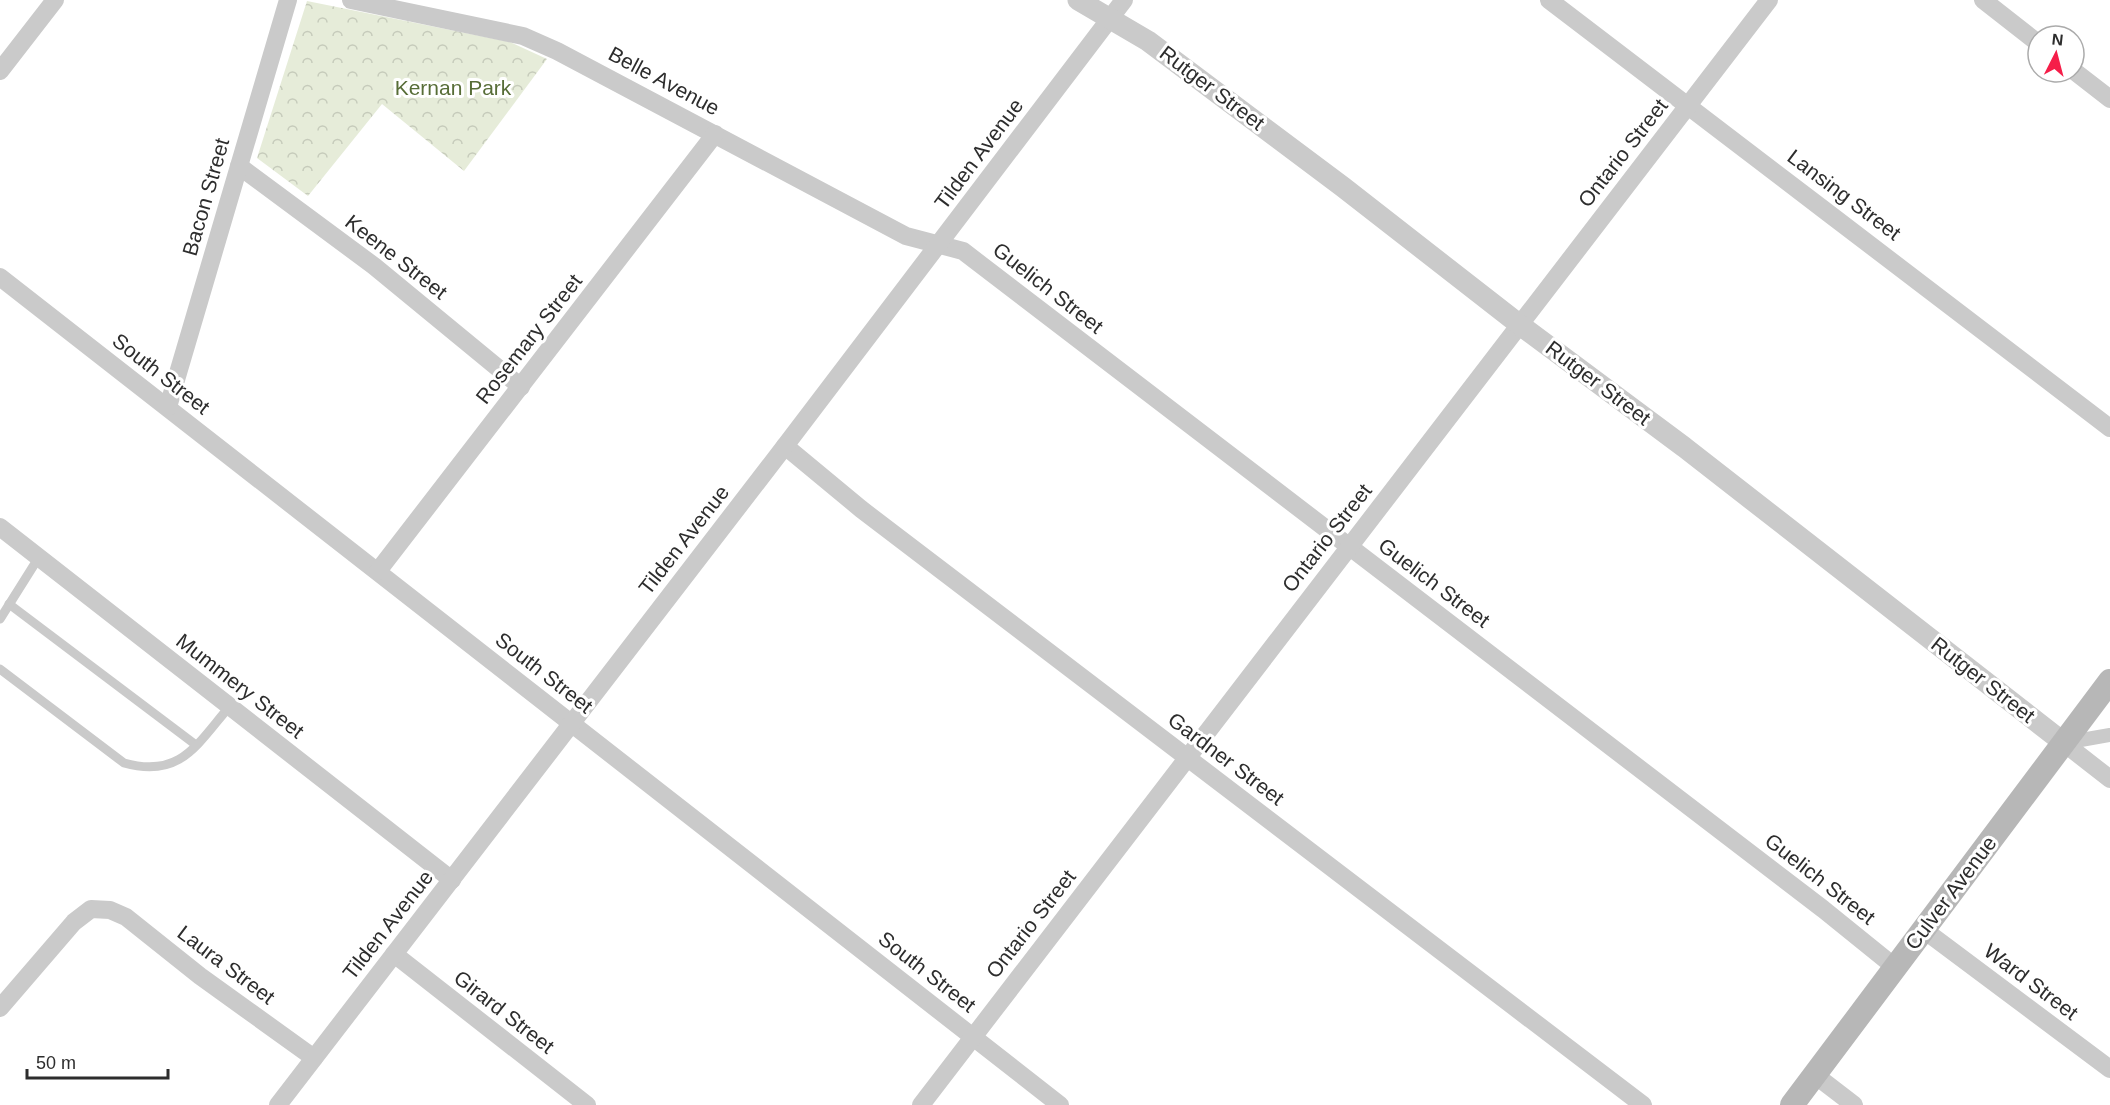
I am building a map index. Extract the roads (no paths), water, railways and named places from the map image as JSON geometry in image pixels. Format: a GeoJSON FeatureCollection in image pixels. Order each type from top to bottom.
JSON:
{"type":"FeatureCollection","features":[{"type":"Feature","properties":{"kind":"main road","name":"Culver Avenue"},"geometry":{"type":"LineString","coordinates":[[1792,1105],[2110,681]]}},
{"type":"Feature","properties":{"kind":"street"},"geometry":{"type":"LineString","coordinates":[[0,71],[56,0]]}},
{"type":"Feature","properties":{"kind":"street","name":"Bacon Street"},"geometry":{"type":"LineString","coordinates":[[168,407],[288,0]]}},
{"type":"Feature","properties":{"kind":"street","name":"Belle Avenue"},"geometry":{"type":"LineString","coordinates":[[351,0],[523,36],[557,51],[716,134],[906,236],[940,244]]}},
{"type":"Feature","properties":{"kind":"street","name":"Rutger Street"},"geometry":{"type":"LineString","coordinates":[[1078,0],[1148,41],[1343,187],[1520,325],[1684,447],[2110,779]]}},
{"type":"Feature","properties":{"kind":"street","name":"Tilden Avenue"},"geometry":{"type":"LineString","coordinates":[[278,1105],[940,244],[1124,0]]}},
{"type":"Feature","properties":{"kind":"street","name":"Lansing Street"},"geometry":{"type":"LineString","coordinates":[[1549,0],[2110,428]]}},
{"type":"Feature","properties":{"kind":"street","name":"Ontario Street"},"geometry":{"type":"LineString","coordinates":[[921,1105],[1769,0]]}},
{"type":"Feature","properties":{"kind":"street"},"geometry":{"type":"LineString","coordinates":[[1983,0],[2026,34]]}},
{"type":"Feature","properties":{"kind":"street"},"geometry":{"type":"LineString","coordinates":[[2086,80],[2110,99]]}},
{"type":"Feature","properties":{"kind":"street","name":"Rosemary Street"},"geometry":{"type":"LineString","coordinates":[[378,571],[716,134]]}},
{"type":"Feature","properties":{"kind":"street","name":"Keene Street"},"geometry":{"type":"LineString","coordinates":[[239,166],[374,266],[521,387]]}},
{"type":"Feature","properties":{"kind":"street","name":"Guelich Street"},"geometry":{"type":"LineString","coordinates":[[940,244],[963,251],[1823,909],[1896,968]]}},
{"type":"Feature","properties":{"kind":"street","name":"South Street"},"geometry":{"type":"LineString","coordinates":[[0,277],[1060,1105]]}},
{"type":"Feature","properties":{"kind":"street","name":"Gardner Street"},"geometry":{"type":"LineString","coordinates":[[785,446],[861,509],[1643,1105]]}},
{"type":"Feature","properties":{"kind":"street","name":"Mummery Street"},"geometry":{"type":"LineString","coordinates":[[0,526],[452,880]]}},
{"type":"Feature","properties":{"kind":"street"},"geometry":{"type":"LineString","coordinates":[[2064,743],[2110,735]]}},
{"type":"Feature","properties":{"kind":"street","name":"Laura Street"},"geometry":{"type":"LineString","coordinates":[[0,1008],[74,921],[91,909],[110,910],[126,917],[201,976],[314,1058]]}},
{"type":"Feature","properties":{"kind":"street","name":"Ward Street"},"geometry":{"type":"LineString","coordinates":[[1924,930],[2110,1069]]}},
{"type":"Feature","properties":{"kind":"street","name":"Girard Street"},"geometry":{"type":"LineString","coordinates":[[394,954],[586,1105]]}},
{"type":"Feature","properties":{"kind":"street"},"geometry":{"type":"LineString","coordinates":[[1815,1075],[1854,1105]]}},
{"type":"Feature","properties":{"kind":"lane"},"geometry":{"type":"LineString","coordinates":[[0,619],[39,557]]}},
{"type":"Feature","properties":{"kind":"lane"},"geometry":{"type":"LineString","coordinates":[[9,604],[196,745]]}},
{"type":"Feature","properties":{"kind":"lane"},"geometry":{"type":"LineString","coordinates":[[0,669],[124,763],[138,767],[163,767],[185,758],[230,706]]}},
{"type":"Feature","properties":{"kind":"park label","name":"Kernan Park"},"geometry":{"type":"Point","coordinates":[453,88]}}]}
